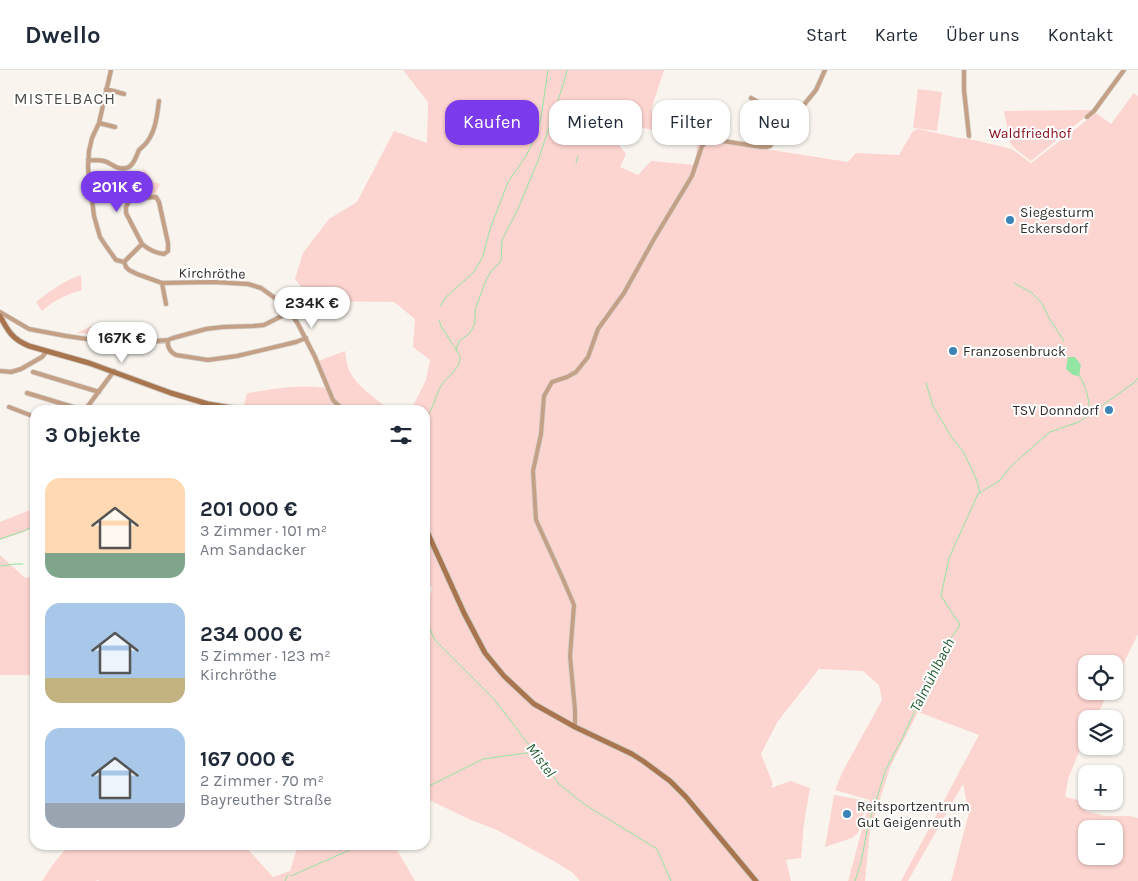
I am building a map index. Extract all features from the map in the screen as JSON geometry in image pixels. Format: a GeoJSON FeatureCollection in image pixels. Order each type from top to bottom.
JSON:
{"type":"FeatureCollection","features":[{"type":"Feature","properties":{"kind":"main road"},"geometry":{"type":"LineString","coordinates":[[0,316],[13,338],[29,346],[76,358],[203,405]]}},
{"type":"Feature","properties":{"kind":"main road"},"geometry":{"type":"LineString","coordinates":[[430,538],[464,613],[485,653],[504,676],[534,704],[575,727],[632,754],[670,781],[686,797],[756,881]]}},
{"type":"Feature","properties":{"kind":"street","name":"Kirchröthe"},"geometry":{"type":"LineString","coordinates":[[111,70],[98,123],[92,138],[88,160],[94,216],[100,236],[106,246],[116,260],[124,262],[129,270],[162,283],[213,282],[254,285],[261,288],[290,312],[306,338],[333,400],[338,405]]}},
{"type":"Feature","properties":{"kind":"street"},"geometry":{"type":"LineString","coordinates":[[808,100],[816,90],[825,70]]}},
{"type":"Feature","properties":{"kind":"street"},"geometry":{"type":"LineString","coordinates":[[964,70],[964,90],[969,136]]}},
{"type":"Feature","properties":{"kind":"street"},"geometry":{"type":"LineString","coordinates":[[1087,117],[1094,111],[1124,70]]}},
{"type":"Feature","properties":{"kind":"street"},"geometry":{"type":"LineString","coordinates":[[106,89],[124,94]]}},
{"type":"Feature","properties":{"kind":"street"},"geometry":{"type":"LineString","coordinates":[[88,160],[103,161],[115,167],[128,168],[141,147],[148,141],[157,117],[159,101]]}},
{"type":"Feature","properties":{"kind":"street"},"geometry":{"type":"LineString","coordinates":[[98,123],[115,127]]}},
{"type":"Feature","properties":{"kind":"street"},"geometry":{"type":"LineString","coordinates":[[575,727],[570,656],[574,605],[536,520],[533,471],[541,434],[544,396],[552,382],[576,372],[588,357],[598,329],[624,293],[692,176],[702,146],[710,139],[740,144]]}},
{"type":"Feature","properties":{"kind":"street"},"geometry":{"type":"LineString","coordinates":[[744,145],[761,148],[771,145]]}},
{"type":"Feature","properties":{"kind":"street"},"geometry":{"type":"LineString","coordinates":[[156,197],[159,200],[168,251],[164,254],[157,253],[150,251],[142,244],[126,213],[126,207],[130,200],[156,197]]}},
{"type":"Feature","properties":{"kind":"street"},"geometry":{"type":"LineString","coordinates":[[124,262],[142,244]]}},
{"type":"Feature","properties":{"kind":"street","name":"Kirchröthe"},"geometry":{"type":"LineString","coordinates":[[162,283],[166,304]]}},
{"type":"Feature","properties":{"kind":"street"},"geometry":{"type":"LineString","coordinates":[[0,312],[29,329],[94,340],[132,343],[168,340],[214,328],[264,325],[290,312]]}},
{"type":"Feature","properties":{"kind":"street"},"geometry":{"type":"LineString","coordinates":[[168,340],[172,353],[208,360],[237,356],[306,338]]}},
{"type":"Feature","properties":{"kind":"street"},"geometry":{"type":"LineString","coordinates":[[0,371],[11,372],[21,369],[42,357],[47,351]]}},
{"type":"Feature","properties":{"kind":"street"},"geometry":{"type":"LineString","coordinates":[[33,372],[99,392]]}},
{"type":"Feature","properties":{"kind":"street"},"geometry":{"type":"LineString","coordinates":[[88,405],[114,372]]}},
{"type":"Feature","properties":{"kind":"street"},"geometry":{"type":"LineString","coordinates":[[27,393],[67,405]]}},
{"type":"Feature","properties":{"kind":"street"},"geometry":{"type":"LineString","coordinates":[[9,408],[30,415]]}},
{"type":"Feature","properties":{"kind":"green space"},"geometry":{"type":"Polygon","coordinates":[[[403,70],[664,70],[654,100],[652,100],[652,130],[642,128],[642,100],[549,100],[549,145],[619,145],[626,154],[620,167],[638,175],[651,161],[695,165],[697,145],[730,144],[848,162],[856,153],[899,155],[913,131],[918,129],[1012,149],[1031,163],[1096,113],[1111,124],[1134,93],[1138,96],[1138,634],[1123,664],[1123,655],[1078,655],[1078,700],[1104,700],[1100,710],[1078,710],[1078,755],[1068,779],[1065,797],[1078,800],[1078,810],[1086,810],[1106,816],[1138,818],[1138,881],[951,881],[969,813],[963,784],[908,881],[901,881],[979,735],[918,712],[891,765],[870,830],[865,881],[848,881],[870,800],[835,790],[843,771],[882,700],[879,685],[863,671],[819,669],[778,721],[761,754],[773,784],[771,788],[791,781],[810,788],[801,858],[786,860],[791,881],[580,881],[573,873],[552,860],[497,830],[430,800],[430,595],[432,589],[430,585],[430,405],[414,405],[426,380],[430,360],[413,347],[415,319],[394,302],[312,301],[295,279],[303,253],[329,219],[357,202],[394,131],[427,143],[428,102],[403,70]]]}},
{"type":"Feature","properties":{"kind":"green space"},"geometry":{"type":"Polygon","coordinates":[[[918,89],[942,92],[937,131],[913,128],[918,89]]]}},
{"type":"Feature","properties":{"kind":"green space","name":"Waldfriedhof"},"geometry":{"type":"Polygon","coordinates":[[[1094,110],[1031,161],[1012,146],[1004,111],[1094,110]]]}},
{"type":"Feature","properties":{"kind":"green space"},"geometry":{"type":"Polygon","coordinates":[[[143,168],[154,182],[160,184],[154,197],[142,198],[143,168]]]}},
{"type":"Feature","properties":{"kind":"green space"},"geometry":{"type":"Polygon","coordinates":[[[81,275],[82,290],[61,298],[42,311],[36,302],[63,283],[81,275]]]}},
{"type":"Feature","properties":{"kind":"green space"},"geometry":{"type":"Polygon","coordinates":[[[91,326],[132,327],[130,337],[77,333],[91,326]]]}},
{"type":"Feature","properties":{"kind":"green space"},"geometry":{"type":"Polygon","coordinates":[[[345,351],[348,367],[355,379],[366,391],[384,405],[244,405],[247,393],[296,387],[326,388],[316,361],[345,351]]]}},
{"type":"Feature","properties":{"kind":"green space"},"geometry":{"type":"Polygon","coordinates":[[[30,510],[30,529],[24,532],[0,540],[0,522],[30,510]]]}},
{"type":"Feature","properties":{"kind":"green space"},"geometry":{"type":"Polygon","coordinates":[[[0,555],[25,578],[30,577],[30,675],[0,675],[0,555]]]}},
{"type":"Feature","properties":{"kind":"green space","name":"Reitsportzentrum Gut Geigenreuth"},"geometry":{"type":"Polygon","coordinates":[[[834,795],[867,801],[858,833],[852,838],[825,847],[834,795]]]}},
{"type":"Feature","properties":{"kind":"green space"},"geometry":{"type":"Polygon","coordinates":[[[65,850],[249,850],[273,877],[290,871],[296,850],[397,850],[415,881],[42,881],[65,850]]]}},
{"type":"Feature","properties":{"kind":"shaded area"},"geometry":{"type":"Polygon","coordinates":[[[1068,357],[1075,357],[1081,365],[1079,376],[1073,375],[1066,369],[1068,357]]]}},
{"type":"Feature","properties":{"kind":"waterway"},"geometry":{"type":"LineString","coordinates":[[440,307],[446,297],[474,272],[483,256],[490,229],[508,182],[526,156],[536,136],[541,118],[548,70]]}},
{"type":"Feature","properties":{"kind":"waterway"},"geometry":{"type":"LineString","coordinates":[[456,350],[459,341],[469,334],[475,324],[475,310],[486,280],[501,260],[502,240],[518,209],[539,158],[567,70]]}},
{"type":"Feature","properties":{"kind":"waterway"},"geometry":{"type":"LineString","coordinates":[[576,163],[578,156]]}},
{"type":"Feature","properties":{"kind":"waterway"},"geometry":{"type":"LineString","coordinates":[[1014,283],[1032,293],[1042,303],[1064,341]]}},
{"type":"Feature","properties":{"kind":"waterway"},"geometry":{"type":"LineString","coordinates":[[430,411],[441,386],[456,369],[460,361],[460,356],[439,320]]}},
{"type":"Feature","properties":{"kind":"waterway"},"geometry":{"type":"LineString","coordinates":[[1079,375],[1087,394],[1090,414]]}},
{"type":"Feature","properties":{"kind":"waterway","name":"Talmühlbach"},"geometry":{"type":"LineString","coordinates":[[855,881],[868,826],[886,769],[931,679],[944,648],[960,625],[941,596],[949,558],[978,494],[999,481],[1012,465],[1050,432],[1079,422],[1138,378]]}},
{"type":"Feature","properties":{"kind":"waterway"},"geometry":{"type":"LineString","coordinates":[[926,383],[933,406],[952,438],[963,451],[977,481],[980,493]]}},
{"type":"Feature","properties":{"kind":"waterway","name":"Mistel"},"geometry":{"type":"LineString","coordinates":[[0,539],[30,528]]}},
{"type":"Feature","properties":{"kind":"waterway"},"geometry":{"type":"LineString","coordinates":[[0,566],[23,564]]}},
{"type":"Feature","properties":{"kind":"waterway","name":"Mistel"},"geometry":{"type":"LineString","coordinates":[[430,630],[435,640],[494,699],[559,784],[584,804],[657,849],[671,881]]}},
{"type":"Feature","properties":{"kind":"waterway"},"geometry":{"type":"LineString","coordinates":[[430,786],[483,759],[534,752]]}},
{"type":"Feature","properties":{"kind":"waterway"},"geometry":{"type":"LineString","coordinates":[[291,876],[350,850]]}},
{"type":"Feature","properties":{"kind":"waterway"},"geometry":{"type":"LineString","coordinates":[[285,881],[289,875]]}},
{"type":"Feature","properties":{"kind":"place","name":"Siegesturm Eckersdorf"},"geometry":{"type":"Point","coordinates":[1010,220]}},
{"type":"Feature","properties":{"kind":"place","name":"Franzosenbruck"},"geometry":{"type":"Point","coordinates":[953,351]}},
{"type":"Feature","properties":{"kind":"place","name":"TSV Donndorf"},"geometry":{"type":"Point","coordinates":[1109,410]}},
{"type":"Feature","properties":{"kind":"place","name":"Reitsportzentrum Gut Geigenreuth"},"geometry":{"type":"Point","coordinates":[847,814]}},
{"type":"Feature","properties":{"kind":"district","name":"MISTELBACH"},"geometry":{"type":"Point","coordinates":[65,98]}}]}
